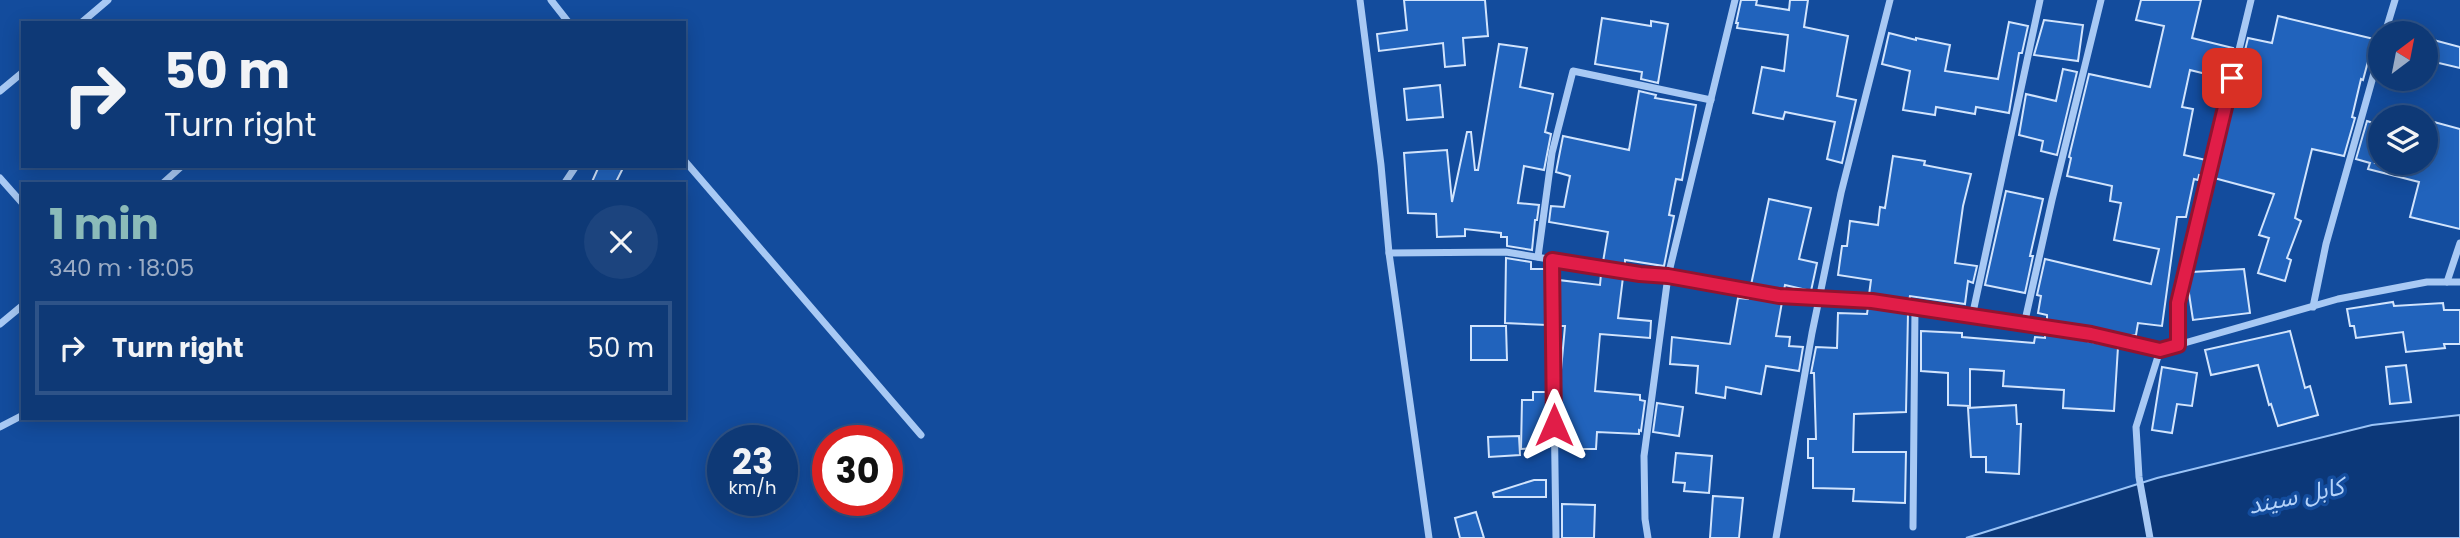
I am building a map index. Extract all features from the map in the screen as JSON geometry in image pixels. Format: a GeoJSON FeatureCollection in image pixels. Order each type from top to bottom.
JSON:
{"type":"FeatureCollection","features":[{"type":"Feature","properties":{"kind":"street"},"geometry":{"type":"LineString","coordinates":[[83,21],[108,0]]}},
{"type":"Feature","properties":{"kind":"street"},"geometry":{"type":"LineString","coordinates":[[551,0],[567,21]]}},
{"type":"Feature","properties":{"kind":"street"},"geometry":{"type":"LineString","coordinates":[[1360,0],[1381,164],[1388,253],[1429,538]]}},
{"type":"Feature","properties":{"kind":"street"},"geometry":{"type":"LineString","coordinates":[[1648,538],[1644,456],[1668,276],[1735,0]]}},
{"type":"Feature","properties":{"kind":"street"},"geometry":{"type":"LineString","coordinates":[[1776,538],[1794,425],[1819,298],[1890,0]]}},
{"type":"Feature","properties":{"kind":"street"},"geometry":{"type":"LineString","coordinates":[[1972,317],[2040,0]]}},
{"type":"Feature","properties":{"kind":"street"},"geometry":{"type":"LineString","coordinates":[[2024,325],[2101,0]]}},
{"type":"Feature","properties":{"kind":"street"},"geometry":{"type":"LineString","coordinates":[[2178,345],[2178,303],[2251,0]]}},
{"type":"Feature","properties":{"kind":"street"},"geometry":{"type":"LineString","coordinates":[[2389,21],[2395,0]]}},
{"type":"Feature","properties":{"kind":"street"},"geometry":{"type":"LineString","coordinates":[[1538,257],[1552,153],[1573,71],[1712,100]]}},
{"type":"Feature","properties":{"kind":"street"},"geometry":{"type":"LineString","coordinates":[[0,91],[21,74]]}},
{"type":"Feature","properties":{"kind":"street"},"geometry":{"type":"LineString","coordinates":[[2313,307],[2326,244],[2369,91]]}},
{"type":"Feature","properties":{"kind":"street"},"geometry":{"type":"LineString","coordinates":[[686,162],[921,435]]}},
{"type":"Feature","properties":{"kind":"street"},"geometry":{"type":"LineString","coordinates":[[164,182],[180,168]]}},
{"type":"Feature","properties":{"kind":"street"},"geometry":{"type":"LineString","coordinates":[[0,178],[21,202]]}},
{"type":"Feature","properties":{"kind":"street"},"geometry":{"type":"LineString","coordinates":[[2447,282],[2460,243]]}},
{"type":"Feature","properties":{"kind":"street"},"geometry":{"type":"LineString","coordinates":[[1388,253],[1506,252],[1779,296],[1872,301],[2131,342],[2160,350],[2338,299],[2427,282],[2460,282]]}},
{"type":"Feature","properties":{"kind":"street"},"geometry":{"type":"LineString","coordinates":[[1552,260],[1556,538]]}},
{"type":"Feature","properties":{"kind":"street"},"geometry":{"type":"LineString","coordinates":[[0,324],[21,307]]}},
{"type":"Feature","properties":{"kind":"street"},"geometry":{"type":"LineString","coordinates":[[1913,527],[1915,308]]}},
{"type":"Feature","properties":{"kind":"street"},"geometry":{"type":"LineString","coordinates":[[2150,538],[2139,477],[2136,427],[2160,350]]}},
{"type":"Feature","properties":{"kind":"street"},"geometry":{"type":"LineString","coordinates":[[0,427],[21,416]]}},
{"type":"Feature","properties":{"kind":"water","name":"کابل سيند"},"geometry":{"type":"Polygon","coordinates":[[[2460,415],[2460,538],[1966,538],[2157,478],[2372,425],[2460,415]]]}},
{"type":"Feature","properties":{"kind":"building"},"geometry":{"type":"Polygon","coordinates":[[[1404,0],[1485,0],[1488,36],[1463,38],[1465,65],[1445,67],[1443,43],[1379,51],[1377,34],[1407,30],[1404,0]]]}},
{"type":"Feature","properties":{"kind":"building"},"geometry":{"type":"Polygon","coordinates":[[[1741,0],[1757,0],[1756,5],[1789,10],[1790,0],[1808,0],[1804,27],[1848,36],[1837,96],[1856,100],[1842,163],[1827,159],[1835,122],[1785,112],[1783,119],[1753,113],[1762,67],[1784,71],[1788,35],[1737,28],[1741,0]]]}},
{"type":"Feature","properties":{"kind":"building"},"geometry":{"type":"Polygon","coordinates":[[[2141,0],[2201,0],[2192,38],[2233,48],[2226,79],[2190,70],[2182,107],[2193,109],[2184,155],[2206,160],[2202,176],[2199,175],[2198,180],[2194,179],[2186,217],[2177,217],[2162,326],[2138,323],[2136,335],[2125,336],[2047,321],[2047,315],[2038,313],[2041,296],[2037,295],[2045,259],[2151,284],[2159,249],[2114,240],[2121,203],[2110,201],[2112,186],[2067,176],[2089,74],[2150,87],[2164,26],[2136,20],[2141,0]]]}},
{"type":"Feature","properties":{"kind":"building"},"geometry":{"type":"Polygon","coordinates":[[[2278,16],[2368,38],[2368,61],[2363,80],[2361,79],[2352,117],[2355,118],[2344,156],[2312,149],[2295,218],[2301,221],[2287,258],[2291,260],[2285,281],[2258,273],[2269,238],[2259,235],[2274,194],[2214,178],[2248,38],[2272,43],[2278,16]]]}},
{"type":"Feature","properties":{"kind":"building"},"geometry":{"type":"Polygon","coordinates":[[[1602,18],[1651,26],[1651,21],[1668,24],[1658,83],[1641,79],[1642,72],[1595,64],[1602,18]]]}},
{"type":"Feature","properties":{"kind":"building"},"geometry":{"type":"Polygon","coordinates":[[[2044,20],[2083,25],[2078,61],[2034,55],[2044,20]]]}},
{"type":"Feature","properties":{"kind":"building"},"geometry":{"type":"Polygon","coordinates":[[[2009,22],[2028,26],[2022,53],[2019,53],[2009,113],[1976,107],[1975,114],[1936,107],[1935,115],[1903,110],[1910,71],[1882,64],[1889,33],[1950,45],[1945,71],[1998,79],[2009,22]]]}},
{"type":"Feature","properties":{"kind":"building"},"geometry":{"type":"Polygon","coordinates":[[[2438,41],[2460,47],[2460,68],[2438,63],[2438,41]]]}},
{"type":"Feature","properties":{"kind":"building"},"geometry":{"type":"Polygon","coordinates":[[[1499,44],[1527,48],[1520,87],[1553,94],[1545,132],[1551,134],[1544,170],[1524,166],[1518,203],[1539,205],[1532,250],[1507,246],[1507,237],[1501,237],[1501,233],[1465,229],[1465,236],[1437,237],[1436,214],[1408,213],[1404,153],[1447,150],[1452,202],[1467,132],[1471,132],[1475,170],[1478,170],[1499,44]]]}},
{"type":"Feature","properties":{"kind":"building"},"geometry":{"type":"Polygon","coordinates":[[[2063,69],[2077,72],[2057,155],[2041,151],[2043,141],[2019,135],[2026,94],[2056,101],[2063,69]]]}},
{"type":"Feature","properties":{"kind":"building"},"geometry":{"type":"Polygon","coordinates":[[[1440,85],[1443,117],[1407,120],[1404,89],[1440,85]]]}},
{"type":"Feature","properties":{"kind":"building"},"geometry":{"type":"Polygon","coordinates":[[[1639,91],[1656,95],[1655,98],[1696,105],[1682,180],[1676,179],[1669,215],[1674,216],[1664,266],[1625,260],[1625,265],[1603,262],[1608,232],[1549,222],[1551,206],[1564,207],[1570,176],[1556,172],[1563,136],[1629,150],[1639,91]]]}},
{"type":"Feature","properties":{"kind":"building"},"geometry":{"type":"Polygon","coordinates":[[[2367,121],[2368,162],[2356,159],[2367,121]]]}},
{"type":"Feature","properties":{"kind":"building"},"geometry":{"type":"Polygon","coordinates":[[[2438,123],[2460,129],[2460,229],[2410,217],[2419,182],[2392,175],[2438,175],[2438,123]]]}},
{"type":"Feature","properties":{"kind":"building"},"geometry":{"type":"Polygon","coordinates":[[[1893,156],[1925,161],[1924,165],[1971,174],[1963,206],[1955,263],[1977,266],[1973,283],[1968,281],[1965,304],[1910,296],[1909,300],[1869,295],[1871,280],[1838,275],[1842,246],[1847,246],[1850,221],[1878,225],[1880,207],[1885,208],[1893,156]]]}},
{"type":"Feature","properties":{"kind":"building"},"geometry":{"type":"Polygon","coordinates":[[[598,168],[623,168],[616,182],[592,182],[598,168]]]}},
{"type":"Feature","properties":{"kind":"building"},"geometry":{"type":"Polygon","coordinates":[[[2006,191],[2043,199],[2025,293],[1985,285],[2006,191]]]}},
{"type":"Feature","properties":{"kind":"building"},"geometry":{"type":"Polygon","coordinates":[[[1769,199],[1811,208],[1799,259],[1817,263],[1811,291],[1785,285],[1784,290],[1751,285],[1769,199]]]}},
{"type":"Feature","properties":{"kind":"building"},"geometry":{"type":"Polygon","coordinates":[[[1506,258],[1531,262],[1531,269],[1545,269],[1547,325],[1505,323],[1506,258]]]}},
{"type":"Feature","properties":{"kind":"building"},"geometry":{"type":"Polygon","coordinates":[[[2244,269],[2250,313],[2193,320],[2188,287],[2192,272],[2244,269]]]}},
{"type":"Feature","properties":{"kind":"building"},"geometry":{"type":"Polygon","coordinates":[[[1601,274],[1623,277],[1618,318],[1651,321],[1650,338],[1600,334],[1595,391],[1640,395],[1640,400],[1645,401],[1641,431],[1639,430],[1639,434],[1597,432],[1596,449],[1566,449],[1561,447],[1560,381],[1565,326],[1559,326],[1558,280],[1600,285],[1601,274]]]}},
{"type":"Feature","properties":{"kind":"building"},"geometry":{"type":"Polygon","coordinates":[[[1738,298],[1782,302],[1776,336],[1790,337],[1789,346],[1803,347],[1799,371],[1766,366],[1761,394],[1726,387],[1725,398],[1696,393],[1698,366],[1670,364],[1672,337],[1730,344],[1738,298]]]}},
{"type":"Feature","properties":{"kind":"building"},"geometry":{"type":"Polygon","coordinates":[[[2393,302],[2394,306],[2443,303],[2444,310],[2460,310],[2460,344],[2444,344],[2445,348],[2406,352],[2403,332],[2356,338],[2354,326],[2350,326],[2347,309],[2393,302]]]}},
{"type":"Feature","properties":{"kind":"building"},"geometry":{"type":"Polygon","coordinates":[[[1868,307],[1908,313],[1906,412],[1854,414],[1853,452],[1906,452],[1905,503],[1853,501],[1854,489],[1813,488],[1813,458],[1808,458],[1808,439],[1816,439],[1814,373],[1811,373],[1816,347],[1837,348],[1838,313],[1867,314],[1868,307]]]}},
{"type":"Feature","properties":{"kind":"building"},"geometry":{"type":"Polygon","coordinates":[[[1471,326],[1506,326],[1507,360],[1471,360],[1471,326]]]}},
{"type":"Feature","properties":{"kind":"building"},"geometry":{"type":"Polygon","coordinates":[[[1921,331],[1962,333],[1962,337],[2034,343],[2035,337],[2045,338],[2045,333],[2118,347],[2114,411],[2063,408],[2064,390],[2003,386],[2004,371],[1970,369],[1970,406],[1948,405],[1948,373],[1921,371],[1921,331]]]}},
{"type":"Feature","properties":{"kind":"building"},"geometry":{"type":"Polygon","coordinates":[[[2290,331],[2305,388],[2310,386],[2318,415],[2278,426],[2258,365],[2211,375],[2205,350],[2290,331]]]}},
{"type":"Feature","properties":{"kind":"building"},"geometry":{"type":"Polygon","coordinates":[[[2406,365],[2411,402],[2390,404],[2386,367],[2406,365]]]}},
{"type":"Feature","properties":{"kind":"building"},"geometry":{"type":"Polygon","coordinates":[[[2162,367],[2197,373],[2192,406],[2177,404],[2172,433],[2152,430],[2162,367]]]}},
{"type":"Feature","properties":{"kind":"building"},"geometry":{"type":"Polygon","coordinates":[[[1533,392],[1548,392],[1549,447],[1521,449],[1522,400],[1533,400],[1533,392]]]}},
{"type":"Feature","properties":{"kind":"building"},"geometry":{"type":"Polygon","coordinates":[[[1657,403],[1683,407],[1679,436],[1653,432],[1657,403]]]}},
{"type":"Feature","properties":{"kind":"building"},"geometry":{"type":"Polygon","coordinates":[[[2016,405],[2017,424],[2021,424],[2019,474],[1986,472],[1986,457],[1971,457],[1968,408],[2016,405]]]}},
{"type":"Feature","properties":{"kind":"building"},"geometry":{"type":"Polygon","coordinates":[[[1519,436],[1520,455],[1489,457],[1488,437],[1519,436]]]}},
{"type":"Feature","properties":{"kind":"building"},"geometry":{"type":"Polygon","coordinates":[[[1676,453],[1712,456],[1709,493],[1684,491],[1685,483],[1673,482],[1676,453]]]}},
{"type":"Feature","properties":{"kind":"building"},"geometry":{"type":"Polygon","coordinates":[[[1534,480],[1546,480],[1546,497],[1494,497],[1493,493],[1534,480]]]}},
{"type":"Feature","properties":{"kind":"building"},"geometry":{"type":"Polygon","coordinates":[[[1713,496],[1743,498],[1739,538],[1710,538],[1713,496]]]}},
{"type":"Feature","properties":{"kind":"building"},"geometry":{"type":"Polygon","coordinates":[[[1562,504],[1595,505],[1594,538],[1562,538],[1562,504]]]}},
{"type":"Feature","properties":{"kind":"building"},"geometry":{"type":"Polygon","coordinates":[[[1476,512],[1484,538],[1460,538],[1455,518],[1476,512]]]}},
{"type":"Feature","properties":{"kind":"route"},"geometry":{"type":"LineString","coordinates":[[1554,425],[1552,260],[1668,276],[1779,296],[1872,301],[2091,334],[2160,350],[2178,345],[2178,303],[2232,78]]}}]}
